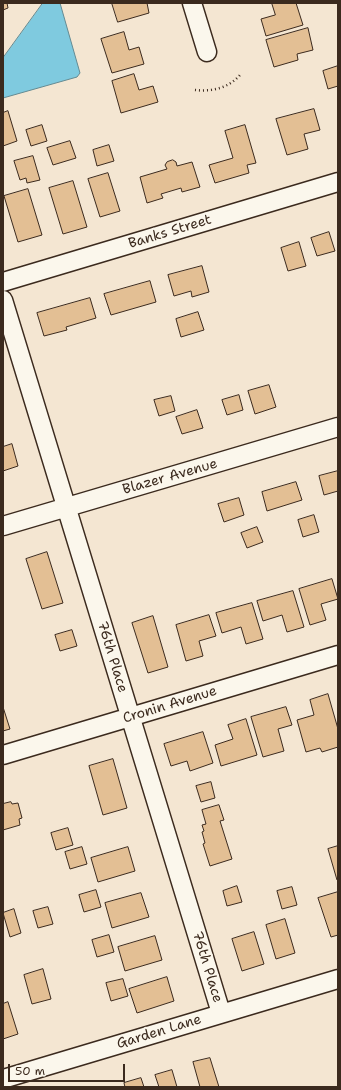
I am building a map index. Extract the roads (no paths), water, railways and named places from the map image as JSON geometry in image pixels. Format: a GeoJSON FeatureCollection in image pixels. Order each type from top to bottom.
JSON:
{"type":"FeatureCollection","features":[{"type":"Feature","properties":{"kind":"street"},"geometry":{"type":"LineString","coordinates":[[192,3],[207,52]]}},
{"type":"Feature","properties":{"kind":"street","name":"Banks Street"},"geometry":{"type":"LineString","coordinates":[[3,282],[338,182]]}},
{"type":"Feature","properties":{"kind":"street","name":"76th Place"},"geometry":{"type":"LineString","coordinates":[[3,300],[221,1013]]}},
{"type":"Feature","properties":{"kind":"street","name":"Blazer Avenue"},"geometry":{"type":"LineString","coordinates":[[3,526],[338,427]]}},
{"type":"Feature","properties":{"kind":"street","name":"Cronin Avenue"},"geometry":{"type":"LineString","coordinates":[[3,755],[338,655]]}},
{"type":"Feature","properties":{"kind":"street","name":"Garden Lane"},"geometry":{"type":"LineString","coordinates":[[3,1079],[338,979]]}},
{"type":"Feature","properties":{"kind":"water"},"geometry":{"type":"Polygon","coordinates":[[[43,3],[60,3],[80,73],[77,77],[3,98],[3,58],[43,3]]]}}]}
